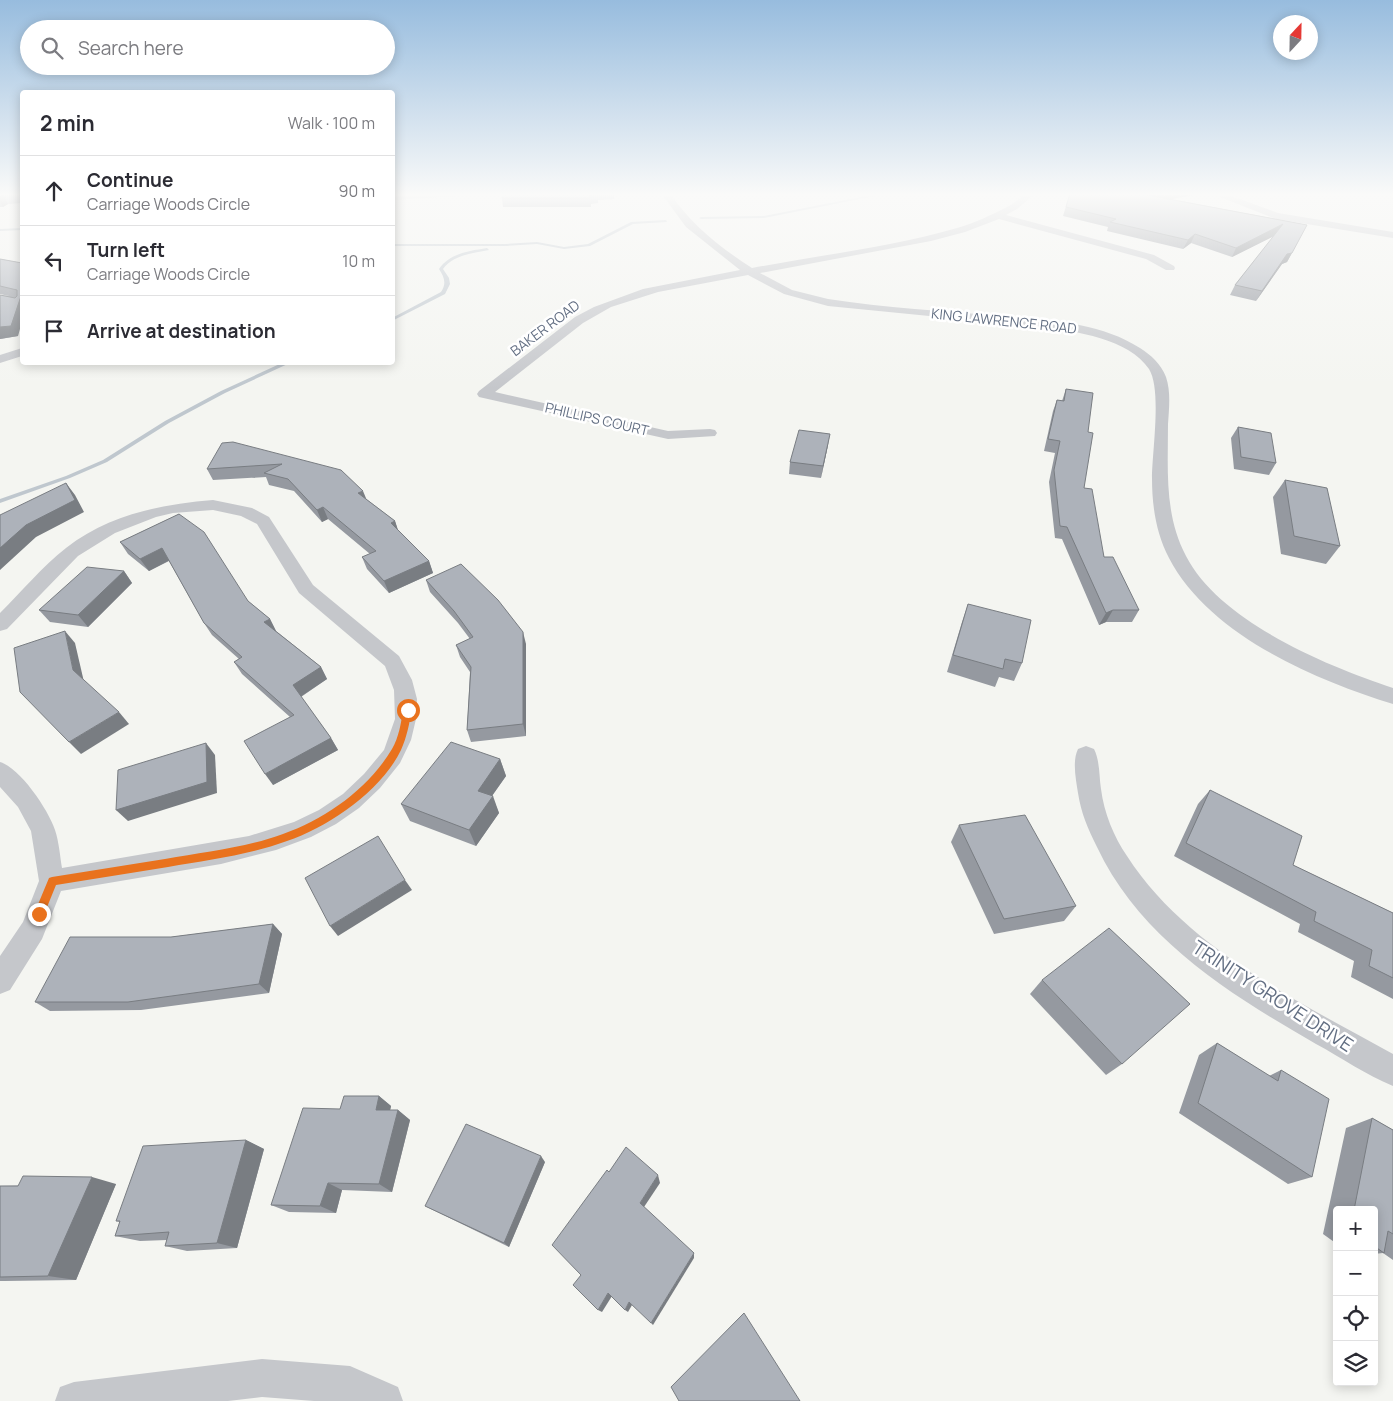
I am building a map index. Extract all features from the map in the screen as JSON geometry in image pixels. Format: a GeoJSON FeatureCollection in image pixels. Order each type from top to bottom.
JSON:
{"type":"FeatureCollection","features":[{"type":"Feature","properties":{"kind":"street","name":"KING LAWRENCE ROAD"},"geometry":{"type":"LineString","coordinates":[[731,258],[748,272],[786,291],[812,300],[847,306],[1065,326],[1099,334],[1136,351],[1157,369],[1161,376],[1160,457],[1164,524],[1172,548],[1192,579],[1231,616],[1298,658],[1362,686],[1393,696]]}},
{"type":"Feature","properties":{"kind":"street","name":"BAKER ROAD"},"geometry":{"type":"LineString","coordinates":[[484,394],[579,320],[605,305],[658,289],[819,258]]}},
{"type":"Feature","properties":{"kind":"street"},"geometry":{"type":"LineString","coordinates":[[1153,258],[1170,268]]}},
{"type":"Feature","properties":{"kind":"street"},"geometry":{"type":"LineString","coordinates":[[0,359],[20,353]]}},
{"type":"Feature","properties":{"kind":"street","name":"PHILLIPS COURT"},"geometry":{"type":"LineString","coordinates":[[484,394],[668,435],[710,434]]}},
{"type":"Feature","properties":{"kind":"street"},"geometry":{"type":"LineString","coordinates":[[0,624],[72,552],[109,529],[151,513],[173,508],[193,506],[231,507],[263,521],[306,590],[392,661],[401,675],[406,692],[408,710],[404,729],[396,750],[384,768],[362,792],[343,807],[318,822],[287,837],[259,846],[52,882]]}},
{"type":"Feature","properties":{"kind":"street","name":"TRINITY GROVE DRIVE"},"geometry":{"type":"LineString","coordinates":[[1086,755],[1088,787],[1097,822],[1113,856],[1136,889],[1164,921],[1220,967],[1302,1019],[1393,1071]]}},
{"type":"Feature","properties":{"kind":"street"},"geometry":{"type":"LineString","coordinates":[[0,771],[26,800],[43,830],[52,882],[33,930],[0,980]]}},
{"type":"Feature","properties":{"kind":"street"},"geometry":{"type":"LineString","coordinates":[[74,1401],[262,1378],[350,1385],[384,1401]]}},
{"type":"Feature","properties":{"kind":"building"},"geometry":{"type":"Polygon","coordinates":[[[1256,258],[1284,258],[1262,291],[1235,285],[1256,258]]]}},
{"type":"Feature","properties":{"kind":"building"},"geometry":{"type":"Polygon","coordinates":[[[0,259],[20,263],[20,299],[11,326],[0,327],[0,295],[15,298],[17,290],[0,286],[0,259]]]}},
{"type":"Feature","properties":{"kind":"building"},"geometry":{"type":"Polygon","coordinates":[[[1066,389],[1093,393],[1088,432],[1093,433],[1084,488],[1092,489],[1104,557],[1113,557],[1139,610],[1113,610],[1106,613],[1067,527],[1060,526],[1054,470],[1060,441],[1048,439],[1057,400],[1064,401],[1066,389]]]}},
{"type":"Feature","properties":{"kind":"building"},"geometry":{"type":"Polygon","coordinates":[[[1238,427],[1271,433],[1276,463],[1241,457],[1238,427]]]}},
{"type":"Feature","properties":{"kind":"building"},"geometry":{"type":"Polygon","coordinates":[[[799,430],[830,434],[823,466],[790,462],[799,430]]]}},
{"type":"Feature","properties":{"kind":"building"},"geometry":{"type":"Polygon","coordinates":[[[233,442],[341,470],[363,491],[358,493],[395,521],[391,523],[429,561],[384,581],[362,557],[376,551],[323,507],[317,510],[288,479],[264,473],[282,464],[207,469],[222,443],[233,442]]]}},
{"type":"Feature","properties":{"kind":"building"},"geometry":{"type":"Polygon","coordinates":[[[1285,480],[1327,488],[1340,546],[1294,536],[1285,480]]]}},
{"type":"Feature","properties":{"kind":"building"},"geometry":{"type":"Polygon","coordinates":[[[66,483],[75,500],[26,525],[0,548],[0,515],[66,483]]]}},
{"type":"Feature","properties":{"kind":"building"},"geometry":{"type":"Polygon","coordinates":[[[179,514],[204,532],[248,601],[270,619],[264,622],[321,667],[293,685],[331,738],[265,774],[244,741],[294,715],[234,662],[242,657],[204,623],[162,548],[140,559],[120,542],[179,514]]]}},
{"type":"Feature","properties":{"kind":"building"},"geometry":{"type":"Polygon","coordinates":[[[461,564],[498,600],[523,632],[523,724],[467,730],[471,667],[456,645],[473,637],[454,611],[426,580],[461,564]]]}},
{"type":"Feature","properties":{"kind":"building"},"geometry":{"type":"Polygon","coordinates":[[[87,567],[124,571],[78,615],[39,610],[87,567]]]}},
{"type":"Feature","properties":{"kind":"building"},"geometry":{"type":"Polygon","coordinates":[[[968,604],[1031,620],[1022,663],[1005,659],[1003,669],[953,655],[968,604]]]}},
{"type":"Feature","properties":{"kind":"building"},"geometry":{"type":"Polygon","coordinates":[[[65,631],[73,670],[119,712],[69,742],[20,692],[14,648],[65,631]]]}},
{"type":"Feature","properties":{"kind":"building"},"geometry":{"type":"Polygon","coordinates":[[[451,742],[500,759],[478,791],[493,796],[469,830],[401,804],[451,742]]]}},
{"type":"Feature","properties":{"kind":"building"},"geometry":{"type":"Polygon","coordinates":[[[206,743],[207,782],[116,810],[118,770],[206,743]]]}},
{"type":"Feature","properties":{"kind":"building"},"geometry":{"type":"Polygon","coordinates":[[[1210,790],[1302,836],[1293,865],[1393,913],[1393,978],[1369,966],[1372,950],[1314,921],[1316,912],[1186,843],[1210,790]]]}},
{"type":"Feature","properties":{"kind":"building"},"geometry":{"type":"Polygon","coordinates":[[[1025,815],[1076,906],[1004,919],[959,825],[1025,815]]]}},
{"type":"Feature","properties":{"kind":"building"},"geometry":{"type":"Polygon","coordinates":[[[378,836],[405,880],[330,926],[305,878],[378,836]]]}},
{"type":"Feature","properties":{"kind":"building"},"geometry":{"type":"Polygon","coordinates":[[[273,924],[259,984],[128,1002],[35,1002],[70,937],[171,937],[273,924]]]}},
{"type":"Feature","properties":{"kind":"building"},"geometry":{"type":"Polygon","coordinates":[[[1109,928],[1190,1004],[1122,1064],[1042,980],[1109,928]]]}},
{"type":"Feature","properties":{"kind":"building"},"geometry":{"type":"Polygon","coordinates":[[[1217,1043],[1278,1081],[1281,1070],[1329,1099],[1312,1177],[1198,1103],[1217,1043]]]}},
{"type":"Feature","properties":{"kind":"building"},"geometry":{"type":"Polygon","coordinates":[[[344,1096],[379,1096],[376,1110],[398,1110],[379,1184],[328,1183],[320,1206],[271,1205],[303,1108],[340,1109],[344,1096]]]}},
{"type":"Feature","properties":{"kind":"building"},"geometry":{"type":"Polygon","coordinates":[[[1372,1118],[1393,1130],[1393,1234],[1388,1231],[1384,1253],[1378,1249],[1378,1206],[1355,1206],[1372,1118]]]}},
{"type":"Feature","properties":{"kind":"building"},"geometry":{"type":"Polygon","coordinates":[[[466,1124],[541,1156],[504,1243],[425,1206],[466,1124]]]}},
{"type":"Feature","properties":{"kind":"building"},"geometry":{"type":"Polygon","coordinates":[[[246,1140],[217,1243],[165,1246],[169,1232],[115,1236],[120,1221],[116,1221],[143,1146],[246,1140]]]}},
{"type":"Feature","properties":{"kind":"building"},"geometry":{"type":"Polygon","coordinates":[[[626,1147],[658,1175],[640,1203],[694,1253],[651,1323],[629,1302],[625,1310],[608,1293],[598,1310],[573,1285],[581,1275],[552,1245],[626,1147]]]}},
{"type":"Feature","properties":{"kind":"building"},"geometry":{"type":"Polygon","coordinates":[[[23,1176],[92,1177],[48,1276],[0,1277],[0,1186],[18,1186],[23,1176]]]}},
{"type":"Feature","properties":{"kind":"building"},"geometry":{"type":"Polygon","coordinates":[[[744,1313],[800,1401],[679,1401],[671,1387],[744,1313]]]}},
{"type":"Feature","properties":{"kind":"waterway"},"geometry":{"type":"LineString","coordinates":[[395,318],[443,293],[447,286],[447,281],[441,269],[444,264],[452,258]]}},
{"type":"Feature","properties":{"kind":"waterway"},"geometry":{"type":"LineString","coordinates":[[0,501],[68,477],[105,461],[167,422],[223,392],[283,365]]}},
{"type":"Feature","properties":{"kind":"route"},"geometry":{"type":"LineString","coordinates":[[39,914],[52,882],[259,846],[287,837],[318,822],[343,807],[362,792],[384,768],[396,750],[404,729],[408,710]]}}]}
